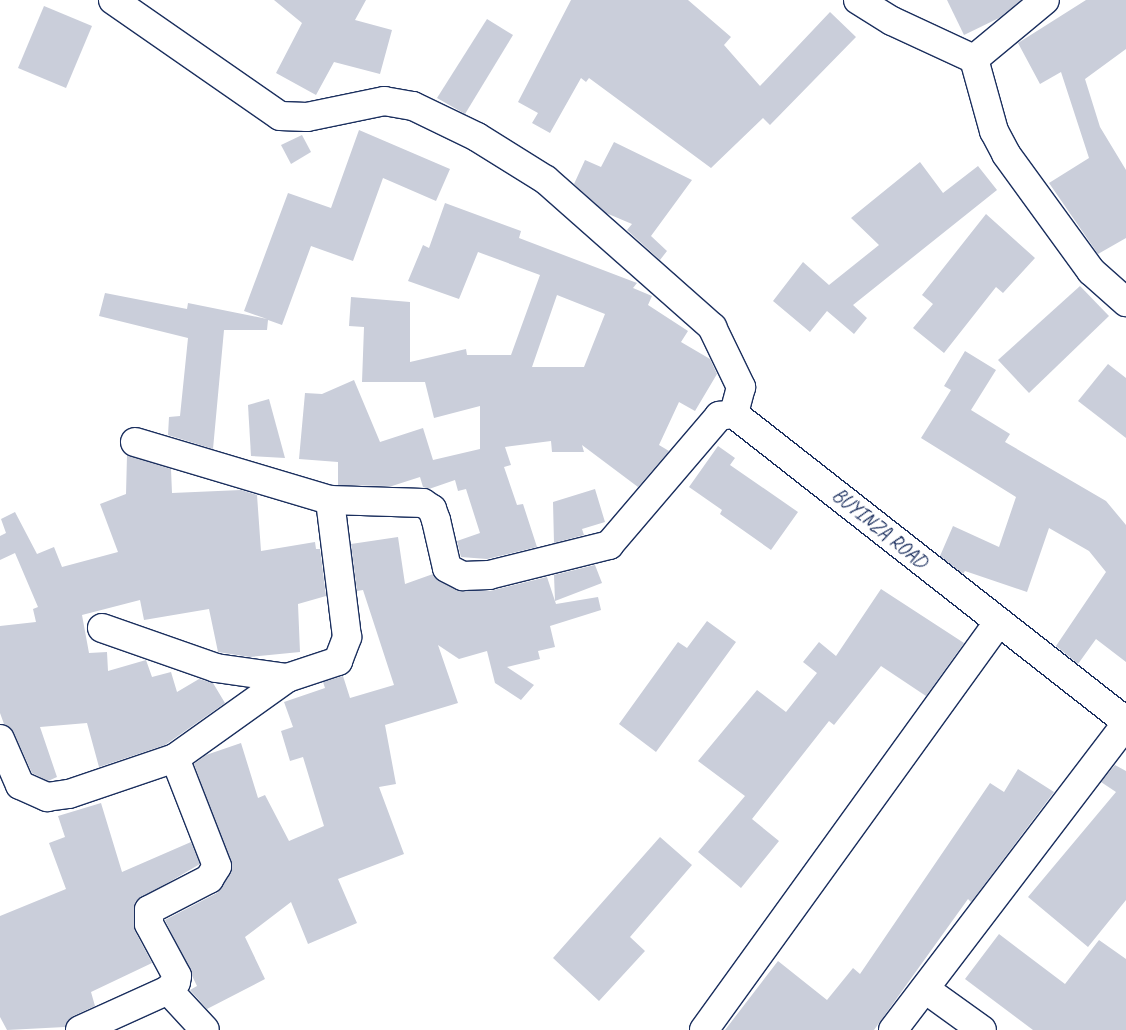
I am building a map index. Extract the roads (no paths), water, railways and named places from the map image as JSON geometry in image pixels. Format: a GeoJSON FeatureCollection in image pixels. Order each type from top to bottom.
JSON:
{"type":"FeatureCollection","features":[{"type":"Feature","properties":{"kind":"street"},"geometry":{"type":"LineString","coordinates":[[113,0],[274,113],[307,117],[384,101],[413,106],[478,137],[546,180],[712,326],[741,387],[734,414],[719,416],[648,503],[609,545],[489,575],[463,576],[447,568],[432,509],[423,503],[330,500],[135,442]]}},
{"type":"Feature","properties":{"kind":"street"},"geometry":{"type":"LineString","coordinates":[[858,0],[892,21],[974,59],[994,131],[1006,154],[1090,271],[1126,302]]}},
{"type":"Feature","properties":{"kind":"street"},"geometry":{"type":"LineString","coordinates":[[974,59],[1045,0]]}},
{"type":"Feature","properties":{"kind":"street","name":"BUYINZA ROAD"},"geometry":{"type":"LineString","coordinates":[[734,414],[1126,723]]}},
{"type":"Feature","properties":{"kind":"street"},"geometry":{"type":"LineString","coordinates":[[0,739],[20,785],[47,798],[126,777],[175,758],[286,678],[338,661],[345,649],[330,500]]}},
{"type":"Feature","properties":{"kind":"street"},"geometry":{"type":"LineString","coordinates":[[704,1030],[998,623]]}},
{"type":"Feature","properties":{"kind":"street"},"geometry":{"type":"LineString","coordinates":[[102,628],[216,668],[286,678]]}},
{"type":"Feature","properties":{"kind":"street"},"geometry":{"type":"LineString","coordinates":[[893,1030],[1126,723]]}},
{"type":"Feature","properties":{"kind":"street"},"geometry":{"type":"LineString","coordinates":[[80,1030],[168,990],[176,982],[177,976],[149,924],[149,910],[209,878],[217,866],[175,758]]}},
{"type":"Feature","properties":{"kind":"street"},"geometry":{"type":"LineString","coordinates":[[925,989],[982,1030]]}},
{"type":"Feature","properties":{"kind":"street"},"geometry":{"type":"LineString","coordinates":[[168,990],[205,1030]]}}]}
